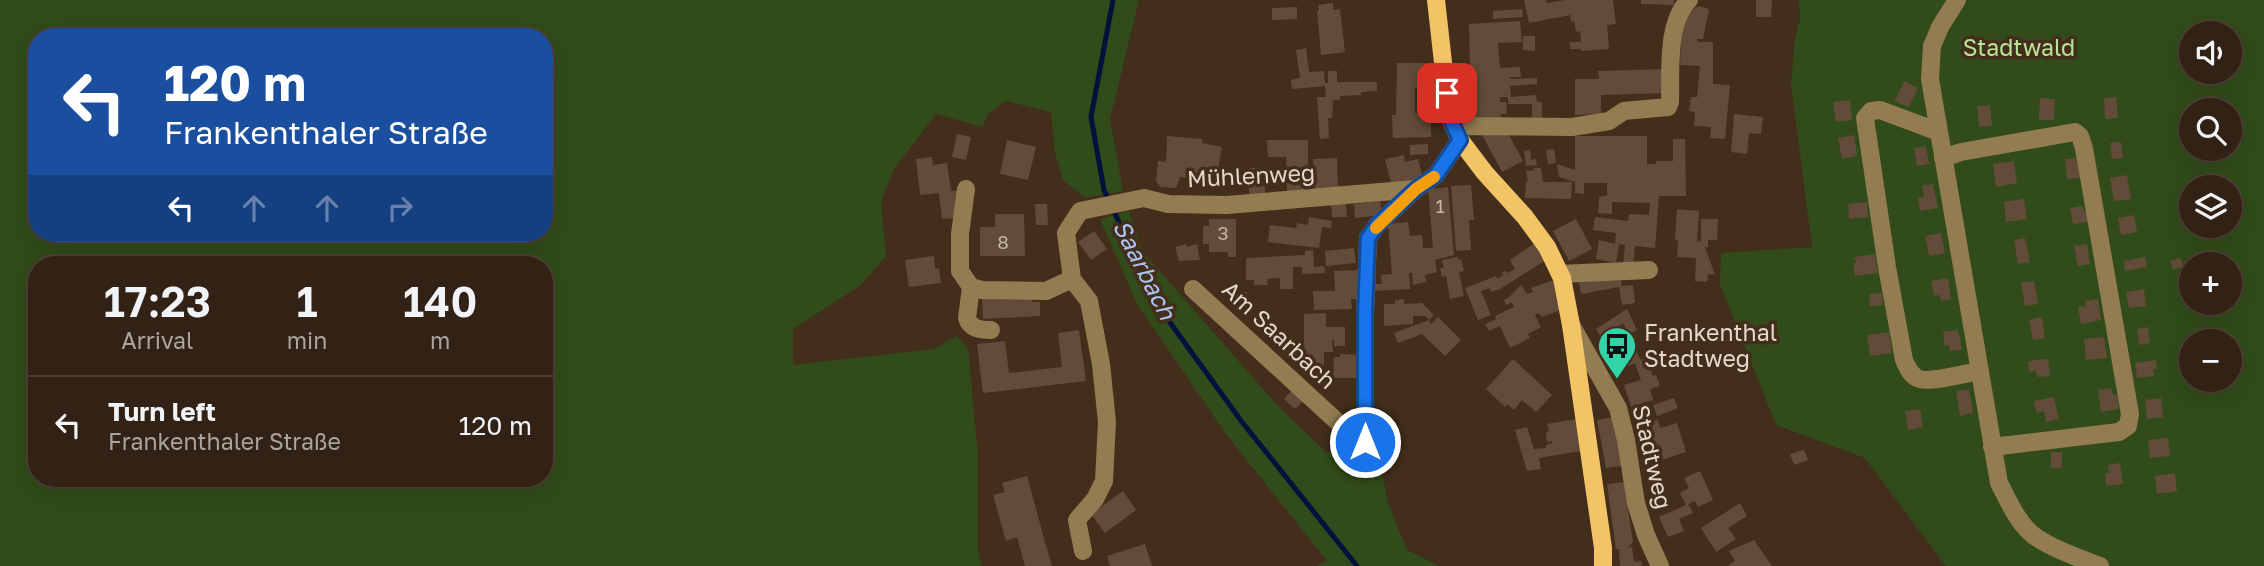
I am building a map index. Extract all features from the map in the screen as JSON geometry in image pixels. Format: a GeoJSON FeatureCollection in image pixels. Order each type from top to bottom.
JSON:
{"type":"FeatureCollection","features":[{"type":"Feature","properties":{"kind":"main road"},"geometry":{"type":"LineString","coordinates":[[1436,0],[1449,116],[1457,133],[1485,173],[1525,216],[1548,247],[1560,274],[1572,325],[1603,548],[1603,566]]}},
{"type":"Feature","properties":{"kind":"street"},"geometry":{"type":"LineString","coordinates":[[1416,189],[1436,175],[1457,133],[1572,127],[1609,121],[1624,111],[1668,107],[1673,35],[1681,8],[1689,0]]}},
{"type":"Feature","properties":{"kind":"street"},"geometry":{"type":"LineString","coordinates":[[1957,0],[1932,46],[1930,79],[1999,483],[2015,512],[2032,534],[2100,566]]}},
{"type":"Feature","properties":{"kind":"street"},"geometry":{"type":"LineString","coordinates":[[1939,132],[1880,110],[1871,111],[1865,118],[1887,267],[1904,360],[1908,369],[1915,377],[1924,380],[1980,371]]}},
{"type":"Feature","properties":{"kind":"street"},"geometry":{"type":"LineString","coordinates":[[1943,158],[1961,152],[2075,132],[2080,135],[2130,414],[2128,426],[2119,432],[1992,447]]}},
{"type":"Feature","properties":{"kind":"street"},"geometry":{"type":"LineString","coordinates":[[966,189],[960,234],[960,271],[971,287],[982,290],[1046,291],[1072,279]]}},
{"type":"Feature","properties":{"kind":"street","name":"Mühlenweg"},"geometry":{"type":"LineString","coordinates":[[1083,551],[1077,520],[1095,499],[1104,481],[1107,422],[1101,364],[1089,301],[1072,279],[1066,233],[1080,211],[1144,198],[1168,204],[1227,205],[1416,189]]}},
{"type":"Feature","properties":{"kind":"street","name":"Am Saarbach"},"geometry":{"type":"LineString","coordinates":[[1193,289],[1344,428],[1365,442],[1368,238],[1378,224],[1416,189]]}},
{"type":"Feature","properties":{"kind":"street"},"geometry":{"type":"LineString","coordinates":[[1560,274],[1649,270]]}},
{"type":"Feature","properties":{"kind":"street"},"geometry":{"type":"LineString","coordinates":[[971,287],[968,323],[991,330]]}},
{"type":"Feature","properties":{"kind":"street","name":"Stadtweg"},"geometry":{"type":"LineString","coordinates":[[1572,325],[1618,408],[1636,503],[1660,566]]}},
{"type":"Feature","properties":{"kind":"green space"},"geometry":{"type":"Polygon","coordinates":[[[0,0],[1139,0],[1110,119],[1123,191],[1085,198],[1063,180],[1055,153],[1051,112],[1006,101],[987,115],[983,127],[936,114],[894,169],[881,201],[886,256],[861,285],[793,329],[793,365],[934,349],[956,336],[968,348],[978,456],[978,550],[982,566],[0,566],[0,0]]]}},
{"type":"Feature","properties":{"kind":"green space","name":"Stadtwald"},"geometry":{"type":"Polygon","coordinates":[[[1799,0],[2264,0],[2264,566],[1946,566],[1865,458],[1776,425],[1720,285],[1721,253],[1812,247],[1791,84],[1795,38],[1800,19],[1799,0]]]}},
{"type":"Feature","properties":{"kind":"green space"},"geometry":{"type":"Polygon","coordinates":[[[1129,211],[1143,252],[1278,406],[1326,452],[1379,456],[1388,503],[1407,550],[1440,566],[1317,566],[1327,561],[1226,434],[1137,304],[1100,219],[1129,211]]]}},
{"type":"Feature","properties":{"kind":"building"},"geometry":{"type":"Polygon","coordinates":[[[1524,0],[1546,0],[1547,3],[1565,0],[1613,0],[1616,24],[1607,25],[1609,49],[1570,49],[1570,42],[1581,42],[1580,31],[1576,32],[1570,15],[1529,23],[1524,0]]]}},
{"type":"Feature","properties":{"kind":"building"},"geometry":{"type":"Polygon","coordinates":[[[1641,0],[1674,0],[1674,5],[1641,4],[1641,0]]]}},
{"type":"Feature","properties":{"kind":"building"},"geometry":{"type":"Polygon","coordinates":[[[1756,0],[1772,0],[1771,17],[1756,17],[1756,0]]]}},
{"type":"Feature","properties":{"kind":"building"},"geometry":{"type":"Polygon","coordinates":[[[1333,3],[1333,10],[1340,9],[1345,52],[1321,55],[1318,5],[1333,3]]]}},
{"type":"Feature","properties":{"kind":"building"},"geometry":{"type":"Polygon","coordinates":[[[1699,6],[1709,9],[1703,39],[1697,39],[1698,42],[1713,42],[1713,84],[1730,85],[1725,139],[1710,138],[1711,127],[1694,126],[1695,112],[1689,111],[1691,97],[1697,97],[1700,66],[1680,65],[1681,39],[1688,12],[1699,6]]]}},
{"type":"Feature","properties":{"kind":"building"},"geometry":{"type":"Polygon","coordinates":[[[1297,7],[1297,19],[1272,20],[1272,8],[1297,7]]]}},
{"type":"Feature","properties":{"kind":"building"},"geometry":{"type":"Polygon","coordinates":[[[1522,9],[1523,17],[1493,19],[1493,11],[1522,9]]]}},
{"type":"Feature","properties":{"kind":"building"},"geometry":{"type":"Polygon","coordinates":[[[1520,21],[1522,42],[1498,43],[1500,68],[1520,67],[1521,77],[1510,79],[1537,78],[1537,84],[1510,86],[1511,97],[1536,95],[1537,102],[1542,102],[1542,118],[1532,118],[1532,104],[1508,104],[1508,97],[1500,97],[1500,102],[1506,102],[1507,114],[1501,114],[1501,121],[1471,122],[1469,24],[1520,21]]]}},
{"type":"Feature","properties":{"kind":"building"},"geometry":{"type":"Polygon","coordinates":[[[1523,36],[1535,36],[1535,51],[1523,50],[1523,36]]]}},
{"type":"Feature","properties":{"kind":"building"},"geometry":{"type":"Polygon","coordinates":[[[1306,48],[1309,72],[1324,71],[1325,83],[1328,83],[1328,71],[1337,71],[1337,82],[1377,82],[1377,91],[1340,96],[1340,100],[1333,100],[1332,118],[1328,118],[1329,138],[1320,139],[1317,97],[1326,97],[1325,86],[1292,89],[1291,80],[1300,78],[1296,50],[1306,48]]]}},
{"type":"Feature","properties":{"kind":"building"},"geometry":{"type":"Polygon","coordinates":[[[1397,63],[1429,63],[1430,87],[1415,88],[1415,113],[1431,113],[1431,137],[1393,138],[1392,115],[1396,115],[1397,63]]]}},
{"type":"Feature","properties":{"kind":"building"},"geometry":{"type":"Polygon","coordinates":[[[1666,69],[1667,93],[1601,95],[1601,114],[1575,115],[1575,79],[1599,79],[1598,71],[1666,69]]]}},
{"type":"Feature","properties":{"kind":"building"},"geometry":{"type":"Polygon","coordinates":[[[1904,81],[1918,88],[1909,107],[1895,101],[1904,81]]]}},
{"type":"Feature","properties":{"kind":"building"},"geometry":{"type":"Polygon","coordinates":[[[2116,97],[2118,118],[2105,119],[2104,98],[2116,97]]]}},
{"type":"Feature","properties":{"kind":"building"},"geometry":{"type":"Polygon","coordinates":[[[2040,98],[2055,99],[2054,120],[2039,120],[2040,98]]]}},
{"type":"Feature","properties":{"kind":"building"},"geometry":{"type":"Polygon","coordinates":[[[1850,100],[1852,120],[1836,122],[1833,102],[1850,100]]]}},
{"type":"Feature","properties":{"kind":"building"},"geometry":{"type":"Polygon","coordinates":[[[1990,105],[1992,126],[1979,127],[1977,106],[1990,105]]]}},
{"type":"Feature","properties":{"kind":"building"},"geometry":{"type":"Polygon","coordinates":[[[1734,114],[1763,117],[1761,134],[1749,133],[1747,154],[1731,152],[1734,114]]]}},
{"type":"Feature","properties":{"kind":"building"},"geometry":{"type":"Polygon","coordinates":[[[1481,133],[1508,133],[1523,161],[1502,172],[1481,133]]]}},
{"type":"Feature","properties":{"kind":"building"},"geometry":{"type":"Polygon","coordinates":[[[957,134],[971,137],[966,160],[952,157],[957,134]]]}},
{"type":"Feature","properties":{"kind":"building"},"geometry":{"type":"Polygon","coordinates":[[[1854,135],[1857,156],[1842,159],[1838,138],[1854,135]]]}},
{"type":"Feature","properties":{"kind":"building"},"geometry":{"type":"Polygon","coordinates":[[[1167,136],[1202,139],[1202,143],[1222,147],[1216,180],[1180,177],[1176,188],[1160,187],[1156,181],[1158,161],[1166,162],[1167,136]]]}},
{"type":"Feature","properties":{"kind":"building"},"geometry":{"type":"Polygon","coordinates":[[[1575,136],[1647,136],[1647,164],[1673,161],[1673,139],[1685,139],[1686,196],[1659,196],[1655,248],[1635,246],[1633,267],[1623,266],[1625,245],[1619,244],[1616,263],[1596,259],[1599,240],[1615,244],[1616,233],[1593,230],[1595,217],[1628,221],[1629,214],[1649,215],[1650,203],[1612,202],[1612,214],[1598,213],[1599,197],[1607,195],[1607,183],[1584,183],[1584,194],[1575,193],[1575,182],[1559,177],[1557,164],[1575,170],[1575,136]]]}},
{"type":"Feature","properties":{"kind":"building"},"geometry":{"type":"Polygon","coordinates":[[[1007,140],[1036,147],[1028,180],[1000,174],[1007,140]]]}},
{"type":"Feature","properties":{"kind":"building"},"geometry":{"type":"Polygon","coordinates":[[[1267,140],[1308,140],[1308,192],[1287,192],[1286,157],[1268,157],[1267,140]]]}},
{"type":"Feature","properties":{"kind":"building"},"geometry":{"type":"Polygon","coordinates":[[[2121,142],[2123,158],[2112,159],[2110,143],[2121,142]]]}},
{"type":"Feature","properties":{"kind":"building"},"geometry":{"type":"Polygon","coordinates":[[[1428,144],[1428,154],[1410,155],[1410,145],[1428,144]]]}},
{"type":"Feature","properties":{"kind":"building"},"geometry":{"type":"Polygon","coordinates":[[[1926,146],[1929,164],[1917,166],[1914,148],[1926,146]]]}},
{"type":"Feature","properties":{"kind":"building"},"geometry":{"type":"Polygon","coordinates":[[[1554,149],[1556,163],[1548,164],[1546,150],[1554,149]]]}},
{"type":"Feature","properties":{"kind":"building"},"geometry":{"type":"Polygon","coordinates":[[[1530,150],[1531,160],[1536,159],[1537,165],[1526,166],[1524,151],[1530,150]]]}},
{"type":"Feature","properties":{"kind":"building"},"geometry":{"type":"Polygon","coordinates":[[[1404,155],[1405,162],[1418,159],[1423,178],[1392,186],[1385,159],[1404,155]]]}},
{"type":"Feature","properties":{"kind":"building"},"geometry":{"type":"Polygon","coordinates":[[[932,157],[933,165],[947,163],[951,191],[960,190],[955,218],[942,219],[939,193],[920,195],[916,159],[932,157]]]}},
{"type":"Feature","properties":{"kind":"building"},"geometry":{"type":"Polygon","coordinates":[[[1337,158],[1338,188],[1315,189],[1313,159],[1337,158]]]}},
{"type":"Feature","properties":{"kind":"building"},"geometry":{"type":"Polygon","coordinates":[[[2078,158],[2080,178],[2067,179],[2065,159],[2078,158]]]}},
{"type":"Feature","properties":{"kind":"building"},"geometry":{"type":"Polygon","coordinates":[[[2014,161],[2017,183],[1996,187],[1993,164],[2014,161]]]}},
{"type":"Feature","properties":{"kind":"building"},"geometry":{"type":"Polygon","coordinates":[[[1249,168],[1265,168],[1265,194],[1249,194],[1249,168]]]}},
{"type":"Feature","properties":{"kind":"building"},"geometry":{"type":"Polygon","coordinates":[[[1534,168],[1541,168],[1543,182],[1572,182],[1571,199],[1525,198],[1526,181],[1528,182],[1526,171],[1535,170],[1534,168]]]}},
{"type":"Feature","properties":{"kind":"building"},"geometry":{"type":"Polygon","coordinates":[[[2127,175],[2131,199],[2114,201],[2110,178],[2127,175]]]}},
{"type":"Feature","properties":{"kind":"building"},"geometry":{"type":"Polygon","coordinates":[[[1933,184],[1938,208],[1920,211],[1918,198],[1924,197],[1922,186],[1933,184]]]}},
{"type":"Feature","properties":{"kind":"building"},"geometry":{"type":"Polygon","coordinates":[[[1471,185],[1474,220],[1469,220],[1471,250],[1456,251],[1451,186],[1471,185]]]}},
{"type":"Feature","properties":{"kind":"building"},"geometry":{"type":"Polygon","coordinates":[[[1448,187],[1454,255],[1435,260],[1437,272],[1425,275],[1426,282],[1413,285],[1412,273],[1409,273],[1410,289],[1371,291],[1371,284],[1382,284],[1381,275],[1392,274],[1388,224],[1408,222],[1410,236],[1422,235],[1423,248],[1433,248],[1428,189],[1448,187]]]}},
{"type":"Feature","properties":{"kind":"building"},"geometry":{"type":"Polygon","coordinates":[[[2024,199],[2027,219],[2006,222],[2004,202],[2024,199]]]}},
{"type":"Feature","properties":{"kind":"building"},"geometry":{"type":"Polygon","coordinates":[[[1380,201],[1382,215],[1355,218],[1354,204],[1380,201]]]}},
{"type":"Feature","properties":{"kind":"building"},"geometry":{"type":"Polygon","coordinates":[[[1867,202],[1868,217],[1849,219],[1848,204],[1867,202]]]}},
{"type":"Feature","properties":{"kind":"building"},"geometry":{"type":"Polygon","coordinates":[[[1346,203],[1347,217],[1332,217],[1331,204],[1346,203]]]}},
{"type":"Feature","properties":{"kind":"building"},"geometry":{"type":"Polygon","coordinates":[[[1035,204],[1047,204],[1048,225],[1036,225],[1035,204]]]}},
{"type":"Feature","properties":{"kind":"building"},"geometry":{"type":"Polygon","coordinates":[[[2083,206],[2084,212],[2089,211],[2091,221],[2073,224],[2070,208],[2083,206]]]}},
{"type":"Feature","properties":{"kind":"building"},"geometry":{"type":"Polygon","coordinates":[[[1677,209],[1699,211],[1697,241],[1701,242],[1701,219],[1718,219],[1717,240],[1708,240],[1708,247],[1705,247],[1715,275],[1708,274],[1707,282],[1695,281],[1696,258],[1677,257],[1677,209]]]}},
{"type":"Feature","properties":{"kind":"building"},"geometry":{"type":"Polygon","coordinates":[[[995,214],[1024,214],[1025,256],[980,256],[980,227],[995,227],[995,214]]]}},
{"type":"Feature","properties":{"kind":"building"},"geometry":{"type":"Polygon","coordinates":[[[2134,215],[2137,232],[2121,235],[2118,218],[2134,215]]]}},
{"type":"Feature","properties":{"kind":"building"},"geometry":{"type":"Polygon","coordinates":[[[1309,217],[1332,221],[1331,228],[1322,227],[1319,248],[1268,242],[1270,225],[1296,228],[1297,223],[1308,225],[1309,217]]]}},
{"type":"Feature","properties":{"kind":"building"},"geometry":{"type":"Polygon","coordinates":[[[1209,219],[1236,219],[1236,257],[1228,257],[1228,252],[1209,252],[1209,244],[1203,244],[1203,226],[1209,226],[1209,219]]]}},
{"type":"Feature","properties":{"kind":"building"},"geometry":{"type":"Polygon","coordinates":[[[1576,219],[1592,249],[1569,261],[1553,231],[1576,219]]]}},
{"type":"Feature","properties":{"kind":"building"},"geometry":{"type":"Polygon","coordinates":[[[1094,231],[1107,249],[1091,260],[1078,242],[1094,231]]]}},
{"type":"Feature","properties":{"kind":"building"},"geometry":{"type":"Polygon","coordinates":[[[1941,233],[1945,253],[1929,256],[1925,236],[1941,233]]]}},
{"type":"Feature","properties":{"kind":"building"},"geometry":{"type":"Polygon","coordinates":[[[2025,238],[2030,262],[2018,264],[2014,240],[2025,238]]]}},
{"type":"Feature","properties":{"kind":"building"},"geometry":{"type":"Polygon","coordinates":[[[1535,243],[1546,260],[1500,289],[1491,292],[1489,288],[1481,291],[1491,315],[1478,320],[1465,288],[1496,276],[1497,279],[1505,271],[1507,273],[1515,269],[1510,260],[1535,243]]]}},
{"type":"Feature","properties":{"kind":"building"},"geometry":{"type":"Polygon","coordinates":[[[1186,244],[1187,247],[1197,244],[1200,260],[1179,261],[1175,247],[1186,244]]]}},
{"type":"Feature","properties":{"kind":"building"},"geometry":{"type":"Polygon","coordinates":[[[2087,244],[2090,264],[2078,266],[2074,246],[2087,244]]]}},
{"type":"Feature","properties":{"kind":"building"},"geometry":{"type":"Polygon","coordinates":[[[1354,248],[1356,263],[1326,266],[1325,251],[1354,248]]]}},
{"type":"Feature","properties":{"kind":"building"},"geometry":{"type":"Polygon","coordinates":[[[1313,250],[1314,267],[1324,266],[1325,273],[1302,274],[1302,267],[1293,267],[1293,289],[1280,289],[1280,278],[1267,279],[1268,285],[1254,285],[1254,280],[1246,280],[1246,258],[1305,255],[1305,251],[1313,250]]]}},
{"type":"Feature","properties":{"kind":"building"},"geometry":{"type":"Polygon","coordinates":[[[1875,254],[1878,273],[1855,276],[1855,257],[1875,254]]]}},
{"type":"Feature","properties":{"kind":"building"},"geometry":{"type":"Polygon","coordinates":[[[934,256],[935,269],[939,268],[941,283],[909,287],[905,260],[934,256]]]}},
{"type":"Feature","properties":{"kind":"building"},"geometry":{"type":"Polygon","coordinates":[[[1458,257],[1464,271],[1459,272],[1464,296],[1450,299],[1446,276],[1442,277],[1440,268],[1444,268],[1442,260],[1458,257]]]}},
{"type":"Feature","properties":{"kind":"building"},"geometry":{"type":"Polygon","coordinates":[[[2145,257],[2147,267],[2125,271],[2124,261],[2145,257]]]}},
{"type":"Feature","properties":{"kind":"building"},"geometry":{"type":"Polygon","coordinates":[[[2179,259],[2179,268],[2173,270],[2170,261],[2179,259]]]}},
{"type":"Feature","properties":{"kind":"building"},"geometry":{"type":"Polygon","coordinates":[[[1361,270],[1361,299],[1351,299],[1352,309],[1314,310],[1313,291],[1335,291],[1334,271],[1361,270]]]}},
{"type":"Feature","properties":{"kind":"building"},"geometry":{"type":"Polygon","coordinates":[[[1602,273],[1604,281],[1620,274],[1622,286],[1633,285],[1635,303],[1622,305],[1619,287],[1581,294],[1578,277],[1602,273]]]}},
{"type":"Feature","properties":{"kind":"building"},"geometry":{"type":"Polygon","coordinates":[[[1948,278],[1951,299],[1941,301],[1940,295],[1934,296],[1931,281],[1948,278]]]}},
{"type":"Feature","properties":{"kind":"building"},"geometry":{"type":"Polygon","coordinates":[[[1554,280],[1564,309],[1541,317],[1539,313],[1535,315],[1541,327],[1528,334],[1530,338],[1510,348],[1500,326],[1489,331],[1485,324],[1514,307],[1512,302],[1506,305],[1504,300],[1521,285],[1527,294],[1533,292],[1531,288],[1554,280]]]}},
{"type":"Feature","properties":{"kind":"building"},"geometry":{"type":"Polygon","coordinates":[[[2034,281],[2038,304],[2025,306],[2021,283],[2034,281]]]}},
{"type":"Feature","properties":{"kind":"building"},"geometry":{"type":"Polygon","coordinates":[[[2144,289],[2146,306],[2129,308],[2126,292],[2144,289]]]}},
{"type":"Feature","properties":{"kind":"building"},"geometry":{"type":"Polygon","coordinates":[[[1231,292],[1247,292],[1246,302],[1231,302],[1231,292]]]}},
{"type":"Feature","properties":{"kind":"building"},"geometry":{"type":"Polygon","coordinates":[[[1882,293],[1883,305],[1870,306],[1869,294],[1882,293]]]}},
{"type":"Feature","properties":{"kind":"building"},"geometry":{"type":"Polygon","coordinates":[[[1031,296],[1032,302],[1040,302],[1040,316],[983,319],[982,299],[1031,296]]]}},
{"type":"Feature","properties":{"kind":"building"},"geometry":{"type":"Polygon","coordinates":[[[1404,299],[1404,304],[1422,303],[1434,315],[1429,320],[1425,316],[1413,316],[1413,324],[1384,326],[1384,304],[1395,304],[1395,300],[1404,299]]]}},
{"type":"Feature","properties":{"kind":"building"},"geometry":{"type":"Polygon","coordinates":[[[2098,299],[2101,320],[2081,324],[2078,307],[2086,306],[2085,301],[2098,299]]]}},
{"type":"Feature","properties":{"kind":"building"},"geometry":{"type":"Polygon","coordinates":[[[1627,309],[1637,330],[1629,334],[1623,323],[1618,327],[1624,336],[1607,347],[1596,329],[1627,309]]]}},
{"type":"Feature","properties":{"kind":"building"},"geometry":{"type":"Polygon","coordinates":[[[1326,313],[1326,327],[1345,327],[1345,346],[1334,346],[1332,340],[1333,352],[1324,352],[1324,366],[1304,367],[1304,354],[1299,354],[1299,348],[1304,348],[1304,314],[1326,313]]]}},
{"type":"Feature","properties":{"kind":"building"},"geometry":{"type":"Polygon","coordinates":[[[1438,317],[1461,340],[1445,356],[1422,334],[1398,343],[1394,333],[1429,320],[1431,324],[1438,317]]]}},
{"type":"Feature","properties":{"kind":"building"},"geometry":{"type":"Polygon","coordinates":[[[2042,317],[2045,338],[2033,340],[2029,320],[2042,317]]]}},
{"type":"Feature","properties":{"kind":"building"},"geometry":{"type":"Polygon","coordinates":[[[2148,327],[2150,343],[2139,345],[2137,329],[2148,327]]]}},
{"type":"Feature","properties":{"kind":"building"},"geometry":{"type":"Polygon","coordinates":[[[1079,330],[1086,381],[983,393],[977,344],[1005,341],[1009,373],[1062,367],[1058,333],[1079,330]]]}},
{"type":"Feature","properties":{"kind":"building"},"geometry":{"type":"Polygon","coordinates":[[[1958,330],[1962,350],[1950,351],[1949,345],[1945,346],[1943,332],[1958,330]]]}},
{"type":"Feature","properties":{"kind":"building"},"geometry":{"type":"Polygon","coordinates":[[[1889,332],[1892,353],[1870,356],[1867,335],[1889,332]]]}},
{"type":"Feature","properties":{"kind":"building"},"geometry":{"type":"Polygon","coordinates":[[[2104,337],[2107,358],[2086,360],[2084,339],[2104,337]]]}},
{"type":"Feature","properties":{"kind":"building"},"geometry":{"type":"Polygon","coordinates":[[[1629,339],[1641,360],[1646,357],[1660,386],[1650,389],[1653,400],[1639,404],[1641,410],[1633,413],[1624,385],[1641,380],[1635,363],[1617,372],[1606,352],[1629,339]]]}},
{"type":"Feature","properties":{"kind":"building"},"geometry":{"type":"Polygon","coordinates":[[[1340,354],[1362,355],[1362,378],[1333,378],[1334,357],[1340,357],[1340,354]]]}},
{"type":"Feature","properties":{"kind":"building"},"geometry":{"type":"Polygon","coordinates":[[[1513,359],[1552,395],[1536,412],[1522,400],[1514,410],[1507,404],[1505,407],[1486,389],[1513,359]]]}},
{"type":"Feature","properties":{"kind":"building"},"geometry":{"type":"Polygon","coordinates":[[[2048,359],[2050,376],[2037,377],[2036,371],[2029,372],[2028,361],[2048,359]]]}},
{"type":"Feature","properties":{"kind":"building"},"geometry":{"type":"Polygon","coordinates":[[[2156,360],[2157,369],[2153,369],[2154,376],[2137,378],[2135,363],[2156,360]]]}},
{"type":"Feature","properties":{"kind":"building"},"geometry":{"type":"Polygon","coordinates":[[[2111,388],[2113,395],[2117,395],[2119,409],[2101,412],[2098,390],[2111,388]]]}},
{"type":"Feature","properties":{"kind":"building"},"geometry":{"type":"Polygon","coordinates":[[[1969,389],[1973,413],[1960,416],[1956,391],[1969,389]]]}},
{"type":"Feature","properties":{"kind":"building"},"geometry":{"type":"Polygon","coordinates":[[[1292,390],[1303,401],[1295,409],[1284,399],[1292,390]]]}},
{"type":"Feature","properties":{"kind":"building"},"geometry":{"type":"Polygon","coordinates":[[[2054,397],[2059,419],[2046,422],[2044,411],[2037,413],[2034,401],[2054,397]]]}},
{"type":"Feature","properties":{"kind":"building"},"geometry":{"type":"Polygon","coordinates":[[[1674,398],[1678,408],[1657,416],[1653,405],[1674,398]]]}},
{"type":"Feature","properties":{"kind":"building"},"geometry":{"type":"Polygon","coordinates":[[[2161,398],[2163,417],[2147,419],[2145,400],[2161,398]]]}},
{"type":"Feature","properties":{"kind":"building"},"geometry":{"type":"Polygon","coordinates":[[[1920,409],[1923,427],[1908,430],[1905,411],[1920,409]]]}},
{"type":"Feature","properties":{"kind":"building"},"geometry":{"type":"Polygon","coordinates":[[[1613,417],[1622,466],[1606,468],[1597,420],[1613,417]]]}},
{"type":"Feature","properties":{"kind":"building"},"geometry":{"type":"Polygon","coordinates":[[[1576,419],[1581,451],[1539,458],[1541,469],[1527,471],[1515,430],[1527,427],[1534,449],[1546,448],[1546,445],[1552,443],[1547,442],[1547,424],[1576,419]]]}},
{"type":"Feature","properties":{"kind":"building"},"geometry":{"type":"Polygon","coordinates":[[[1658,420],[1660,428],[1677,423],[1686,452],[1658,461],[1652,444],[1643,447],[1637,426],[1658,420]]]}},
{"type":"Feature","properties":{"kind":"building"},"geometry":{"type":"Polygon","coordinates":[[[2168,438],[2170,456],[2150,458],[2148,440],[2168,438]]]}},
{"type":"Feature","properties":{"kind":"building"},"geometry":{"type":"Polygon","coordinates":[[[1804,450],[1808,460],[1794,465],[1790,454],[1804,450]]]}},
{"type":"Feature","properties":{"kind":"building"},"geometry":{"type":"Polygon","coordinates":[[[2051,452],[2062,452],[2062,468],[2051,468],[2051,452]]]}},
{"type":"Feature","properties":{"kind":"building"},"geometry":{"type":"Polygon","coordinates":[[[2120,463],[2123,484],[2106,486],[2105,473],[2109,473],[2108,465],[2120,463]]]}},
{"type":"Feature","properties":{"kind":"building"},"geometry":{"type":"Polygon","coordinates":[[[1700,471],[1713,500],[1698,507],[1695,501],[1688,504],[1693,513],[1679,519],[1684,531],[1668,537],[1659,517],[1686,505],[1680,493],[1689,488],[1684,478],[1700,471]]]}},
{"type":"Feature","properties":{"kind":"building"},"geometry":{"type":"Polygon","coordinates":[[[2175,473],[2177,491],[2157,494],[2155,476],[2175,473]]]}},
{"type":"Feature","properties":{"kind":"building"},"geometry":{"type":"Polygon","coordinates":[[[1027,476],[1052,566],[1025,566],[1017,537],[1006,541],[993,495],[1005,492],[1002,483],[1027,476]]]}},
{"type":"Feature","properties":{"kind":"building"},"geometry":{"type":"Polygon","coordinates":[[[1624,482],[1633,542],[1628,548],[1632,547],[1634,562],[1641,561],[1642,566],[1620,566],[1619,549],[1616,549],[1607,484],[1624,482]]]}},
{"type":"Feature","properties":{"kind":"building"},"geometry":{"type":"Polygon","coordinates":[[[1123,491],[1136,510],[1105,533],[1091,514],[1123,491]]]}},
{"type":"Feature","properties":{"kind":"building"},"geometry":{"type":"Polygon","coordinates":[[[1740,503],[1747,516],[1728,528],[1736,539],[1716,552],[1701,528],[1740,503]]]}},
{"type":"Feature","properties":{"kind":"building"},"geometry":{"type":"Polygon","coordinates":[[[1754,540],[1772,566],[1728,566],[1735,561],[1729,551],[1754,540]]]}},
{"type":"Feature","properties":{"kind":"building"},"geometry":{"type":"Polygon","coordinates":[[[1145,544],[1152,566],[1110,566],[1107,556],[1145,544]]]}},
{"type":"Feature","properties":{"kind":"waterway","name":"Saarbach"},"geometry":{"type":"LineString","coordinates":[[1113,0],[1091,117],[1104,190],[1158,306],[1242,422],[1357,566]]}},
{"type":"Feature","properties":{"kind":"slow traffic"},"geometry":{"type":"LineString","coordinates":[[1376,228],[1416,189],[1434,177]]}},
{"type":"Feature","properties":{"kind":"place","name":"Frankenthal Stadtweg"},"geometry":{"type":"Point","coordinates":[1617,380]}},
{"type":"Feature","properties":{"kind":"route"},"geometry":{"type":"LineString","coordinates":[[1365,442],[1368,238],[1378,224],[1416,189],[1436,175],[1460,140],[1449,116],[1447,93]]}}]}
